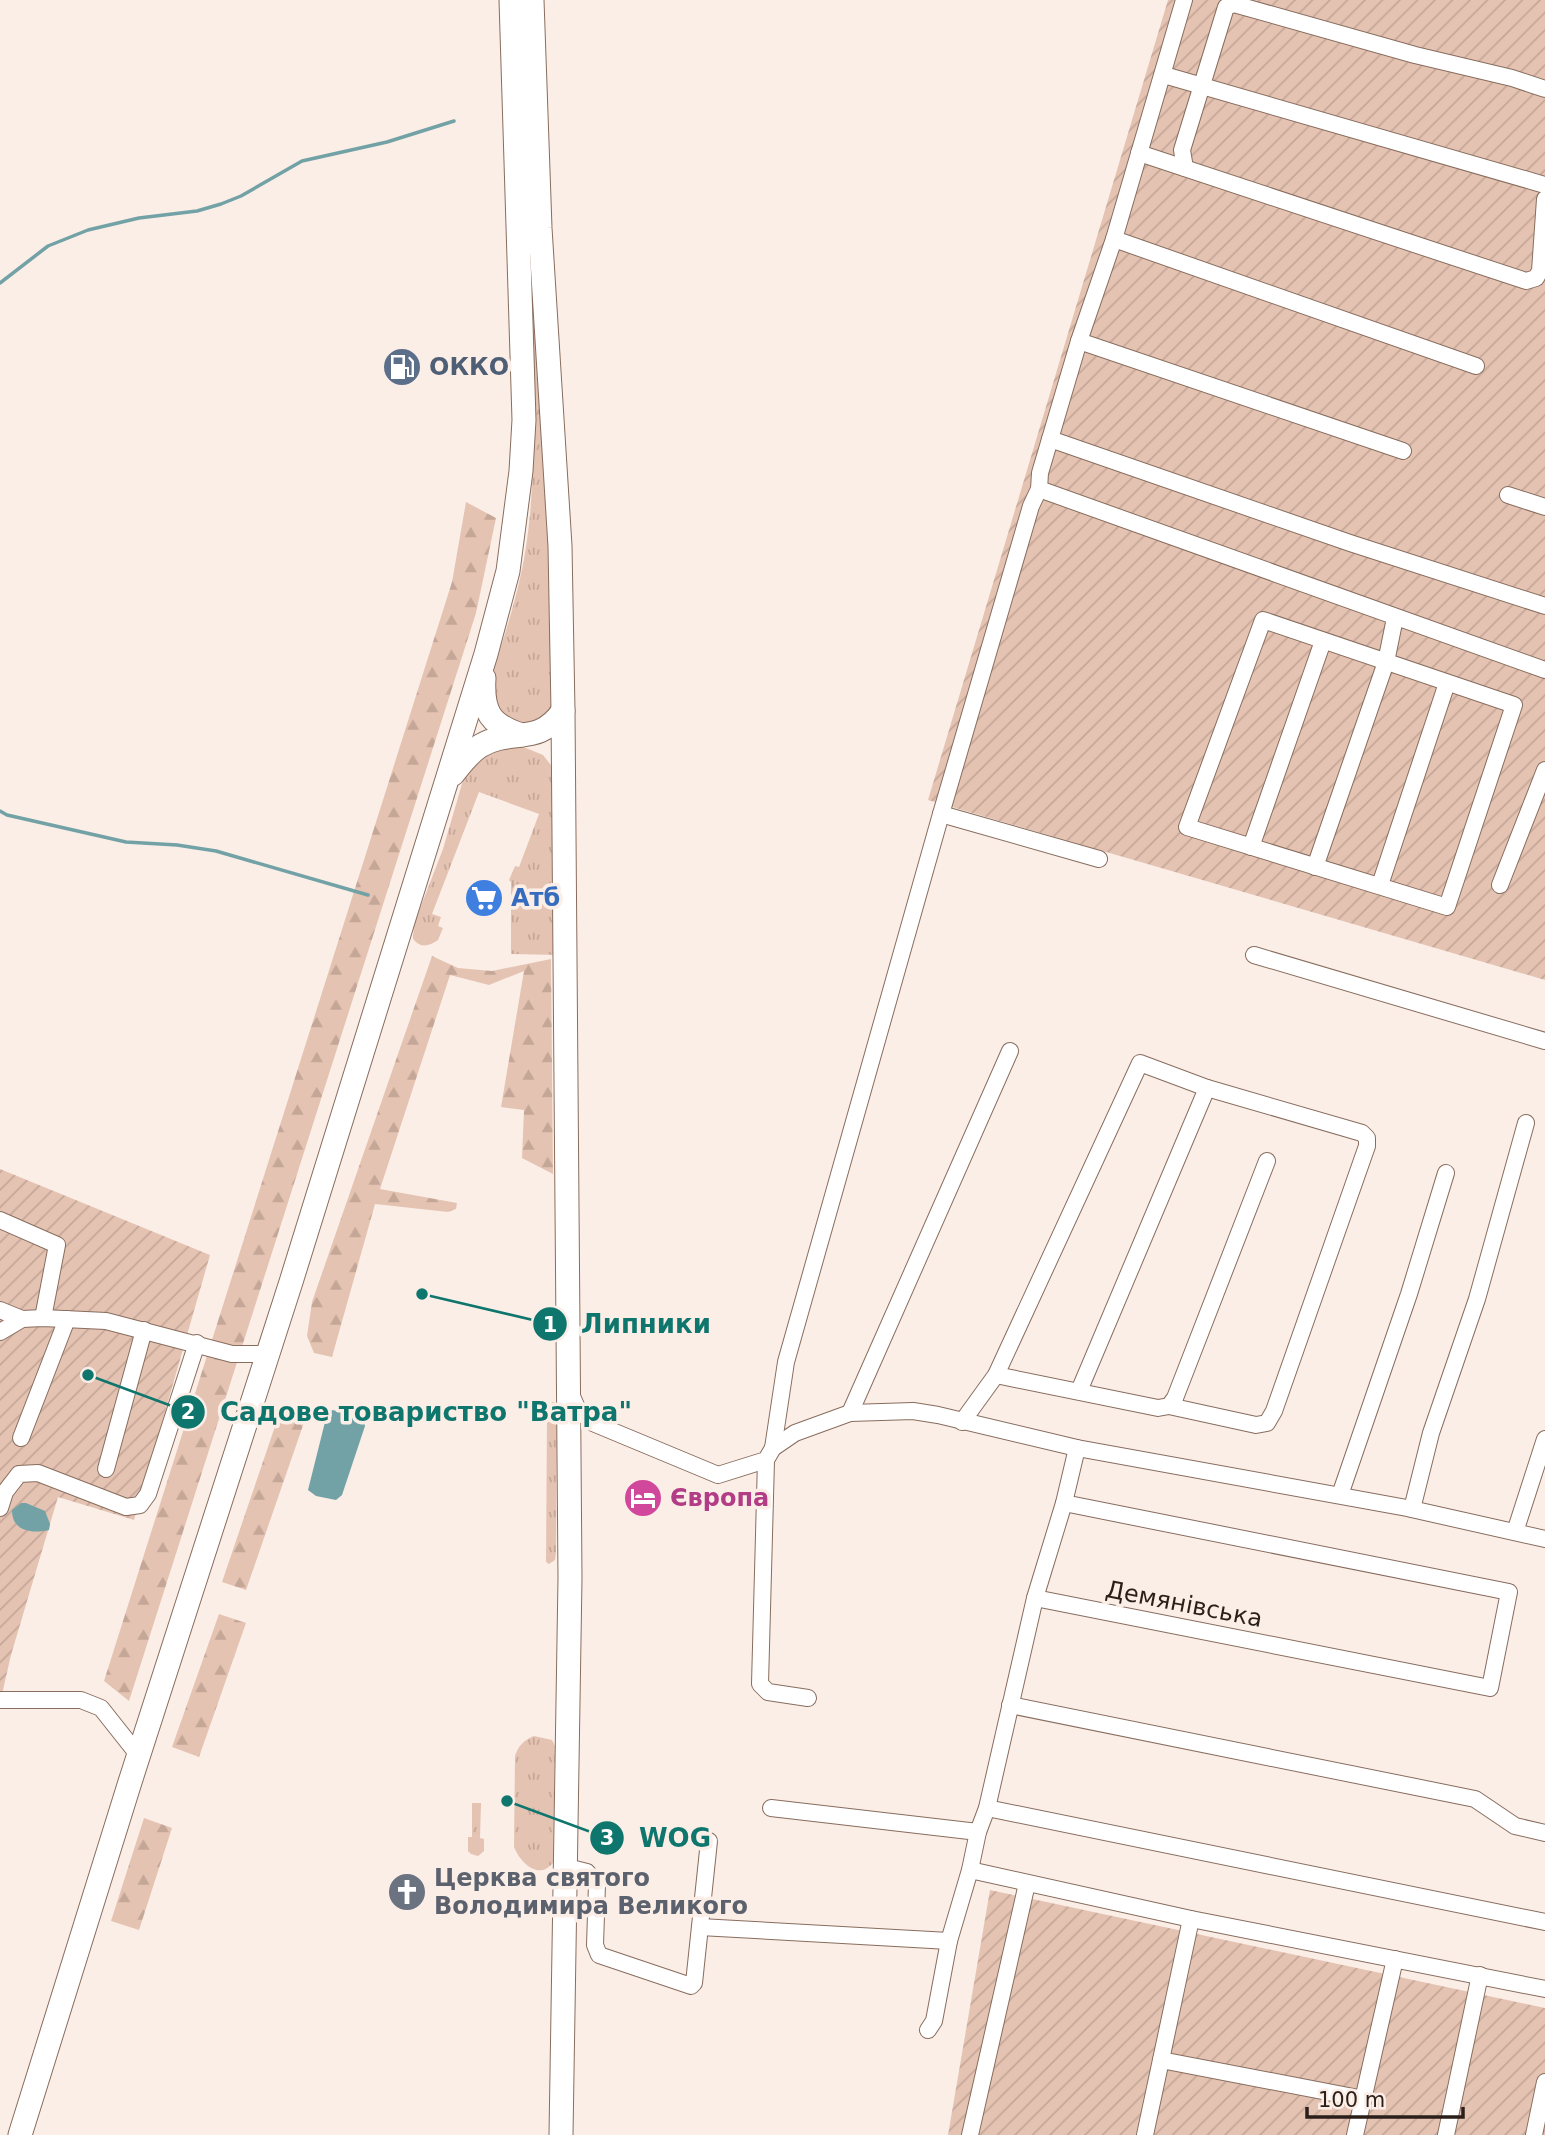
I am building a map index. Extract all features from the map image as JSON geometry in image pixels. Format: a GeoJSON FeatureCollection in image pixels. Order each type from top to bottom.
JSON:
{"type":"FeatureCollection","features":[{"type":"Feature","properties":{"kind":"highway"},"geometry":{"type":"LineString","coordinates":[[20,2135],[268,1354],[486,654],[508,571],[521,471],[524,420],[511,0]]}},
{"type":"Feature","properties":{"kind":"highway"},"geometry":{"type":"LineString","coordinates":[[532,0],[540,228],[560,546],[563,710],[570,1444],[567,1867],[561,2135]]}},
{"type":"Feature","properties":{"kind":"highway"},"geometry":{"type":"LineString","coordinates":[[486,654],[484,692],[491,719],[498,726],[522,736]]}},
{"type":"Feature","properties":{"kind":"highway"},"geometry":{"type":"LineString","coordinates":[[446,782],[468,755],[480,746],[499,738],[544,730],[563,710]]}},
{"type":"Feature","properties":{"kind":"street"},"geometry":{"type":"LineString","coordinates":[[808,1698],[768,1692],[760,1685],[770,1454],[786,1362],[941,814],[1031,506],[1039,489],[1040,473],[1164,75],[1184,0]]}},
{"type":"Feature","properties":{"kind":"street"},"geometry":{"type":"LineString","coordinates":[[1185,168],[1182,150],[1226,6],[1234,4],[1545,89]]}},
{"type":"Feature","properties":{"kind":"street"},"geometry":{"type":"LineString","coordinates":[[1164,75],[1545,185]]}},
{"type":"Feature","properties":{"kind":"street"},"geometry":{"type":"LineString","coordinates":[[1139,153],[1526,281],[1536,278],[1540,271],[1545,199]]}},
{"type":"Feature","properties":{"kind":"street"},"geometry":{"type":"LineString","coordinates":[[1114,239],[1476,366]]}},
{"type":"Feature","properties":{"kind":"street"},"geometry":{"type":"LineString","coordinates":[[1079,341],[1403,451]]}},
{"type":"Feature","properties":{"kind":"street"},"geometry":{"type":"LineString","coordinates":[[1050,439],[1545,607]]}},
{"type":"Feature","properties":{"kind":"street"},"geometry":{"type":"LineString","coordinates":[[1039,489],[1545,670]]}},
{"type":"Feature","properties":{"kind":"street"},"geometry":{"type":"LineString","coordinates":[[1508,495],[1545,507]]}},
{"type":"Feature","properties":{"kind":"street"},"geometry":{"type":"LineString","coordinates":[[1315,867],[1385,662],[1395,618]]}},
{"type":"Feature","properties":{"kind":"street"},"geometry":{"type":"LineString","coordinates":[[1263,620],[1323,640],[1514,705],[1447,907],[1187,827],[1263,620]]}},
{"type":"Feature","properties":{"kind":"street"},"geometry":{"type":"LineString","coordinates":[[1251,847],[1323,640]]}},
{"type":"Feature","properties":{"kind":"street"},"geometry":{"type":"LineString","coordinates":[[1380,885],[1447,683]]}},
{"type":"Feature","properties":{"kind":"street"},"geometry":{"type":"LineString","coordinates":[[1500,885],[1545,770]]}},
{"type":"Feature","properties":{"kind":"street"},"geometry":{"type":"LineString","coordinates":[[941,814],[1099,859]]}},
{"type":"Feature","properties":{"kind":"street"},"geometry":{"type":"LineString","coordinates":[[1254,955],[1545,1041]]}},
{"type":"Feature","properties":{"kind":"street"},"geometry":{"type":"LineString","coordinates":[[850,1413],[1010,1051]]}},
{"type":"Feature","properties":{"kind":"street"},"geometry":{"type":"LineString","coordinates":[[962,1422],[996,1375],[1140,1063],[1207,1088],[1362,1133],[1367,1138],[1367,1146],[1274,1411],[1266,1423],[1256,1425],[1169,1406],[1158,1408],[996,1375]]}},
{"type":"Feature","properties":{"kind":"street"},"geometry":{"type":"LineString","coordinates":[[1079,1391],[1207,1088]]}},
{"type":"Feature","properties":{"kind":"street"},"geometry":{"type":"LineString","coordinates":[[1412,1509],[1432,1433],[1477,1299],[1526,1123]]}},
{"type":"Feature","properties":{"kind":"street"},"geometry":{"type":"LineString","coordinates":[[1169,1406],[1175,1398],[1267,1161]]}},
{"type":"Feature","properties":{"kind":"street"},"geometry":{"type":"LineString","coordinates":[[1340,1495],[1409,1294],[1446,1173]]}},
{"type":"Feature","properties":{"kind":"street"},"geometry":{"type":"LineString","coordinates":[[0,1220],[51,1240],[57,1245],[43,1318]]}},
{"type":"Feature","properties":{"kind":"street"},"geometry":{"type":"LineString","coordinates":[[0,1310],[22,1319],[106,1321],[232,1354],[268,1354]]}},
{"type":"Feature","properties":{"kind":"street"},"geometry":{"type":"LineString","coordinates":[[0,1332],[22,1319]]}},
{"type":"Feature","properties":{"kind":"street"},"geometry":{"type":"LineString","coordinates":[[21,1438],[67,1319]]}},
{"type":"Feature","properties":{"kind":"street"},"geometry":{"type":"LineString","coordinates":[[106,1469],[144,1330]]}},
{"type":"Feature","properties":{"kind":"street"},"geometry":{"type":"LineString","coordinates":[[0,1508],[5,1492],[19,1474],[38,1473],[126,1507],[139,1505],[148,1494],[197,1343]]}},
{"type":"Feature","properties":{"kind":"street"},"geometry":{"type":"LineString","coordinates":[[570,1391],[578,1409],[593,1423],[718,1475],[770,1454],[795,1433],[850,1413],[913,1411],[1077,1448],[1340,1495],[1545,1539]]}},
{"type":"Feature","properties":{"kind":"street"},"geometry":{"type":"LineString","coordinates":[[570,1444],[593,1423]]}},
{"type":"Feature","properties":{"kind":"street"},"geometry":{"type":"LineString","coordinates":[[1515,1532],[1545,1439]]}},
{"type":"Feature","properties":{"kind":"street"},"geometry":{"type":"LineString","coordinates":[[928,2030],[934,2021],[949,1941],[987,1808],[1035,1598],[1064,1503],[1077,1448]]}},
{"type":"Feature","properties":{"kind":"street","name":"Демянівська"},"geometry":{"type":"LineString","coordinates":[[1035,1598],[1490,1688],[1509,1592],[1064,1503]]}},
{"type":"Feature","properties":{"kind":"street"},"geometry":{"type":"LineString","coordinates":[[0,1700],[81,1700],[101,1708],[139,1756]]}},
{"type":"Feature","properties":{"kind":"street"},"geometry":{"type":"LineString","coordinates":[[1010,1705],[1475,1798],[1515,1826],[1545,1833]]}},
{"type":"Feature","properties":{"kind":"street"},"geometry":{"type":"LineString","coordinates":[[771,1808],[978,1832]]}},
{"type":"Feature","properties":{"kind":"street"},"geometry":{"type":"LineString","coordinates":[[987,1808],[1545,1922]]}},
{"type":"Feature","properties":{"kind":"street"},"geometry":{"type":"LineString","coordinates":[[567,1867],[587,1872],[597,1884],[595,1945],[600,1955],[691,1986],[694,1983],[709,1841]]}},
{"type":"Feature","properties":{"kind":"street"},"geometry":{"type":"LineString","coordinates":[[970,1870],[1191,1919],[1545,1989]]}},
{"type":"Feature","properties":{"kind":"street"},"geometry":{"type":"LineString","coordinates":[[970,2135],[1029,1884]]}},
{"type":"Feature","properties":{"kind":"street"},"geometry":{"type":"LineString","coordinates":[[1145,2135],[1191,1919]]}},
{"type":"Feature","properties":{"kind":"street"},"geometry":{"type":"LineString","coordinates":[[700,1927],[949,1941]]}},
{"type":"Feature","properties":{"kind":"street"},"geometry":{"type":"LineString","coordinates":[[1355,2135],[1395,1959]]}},
{"type":"Feature","properties":{"kind":"street"},"geometry":{"type":"LineString","coordinates":[[1446,2135],[1480,1975]]}},
{"type":"Feature","properties":{"kind":"street"},"geometry":{"type":"LineString","coordinates":[[1161,2060],[1364,2099]]}},
{"type":"Feature","properties":{"kind":"street"},"geometry":{"type":"LineString","coordinates":[[1534,2135],[1545,2082]]}},
{"type":"Feature","properties":{"kind":"green space"},"geometry":{"type":"Polygon","coordinates":[[[521,0],[548,488],[553,702],[543,718],[513,727],[487,695],[522,571],[532,490],[534,419],[521,0]]]}},
{"type":"Feature","properties":{"kind":"green space"},"geometry":{"type":"Polygon","coordinates":[[[1168,0],[1545,0],[1545,980],[928,800],[1168,0]]]}},
{"type":"Feature","properties":{"kind":"green space"},"geometry":{"type":"Polygon","coordinates":[[[466,502],[496,518],[476,613],[129,1701],[104,1681],[452,582],[466,502]]]}},
{"type":"Feature","properties":{"kind":"green space"},"geometry":{"type":"Polygon","coordinates":[[[521,746],[543,755],[554,769],[559,955],[511,954],[509,880],[515,866],[519,867],[539,814],[479,792],[432,914],[441,917],[438,926],[443,928],[438,940],[428,945],[419,944],[413,939],[414,924],[443,849],[466,770],[490,748],[521,746]]]}},
{"type":"Feature","properties":{"kind":"green space"},"geometry":{"type":"Polygon","coordinates":[[[432,956],[458,968],[492,971],[551,959],[553,1174],[522,1158],[524,1110],[501,1107],[524,971],[489,985],[450,975],[380,1189],[457,1203],[456,1209],[448,1212],[375,1204],[332,1357],[314,1353],[307,1336],[312,1302],[432,956]]]}},
{"type":"Feature","properties":{"kind":"green space"},"geometry":{"type":"Polygon","coordinates":[[[0,1169],[210,1255],[134,1520],[58,1497],[11,1655],[0,1703],[0,1169]]]}},
{"type":"Feature","properties":{"kind":"green space"},"geometry":{"type":"Polygon","coordinates":[[[552,1402],[557,1403],[556,1552],[555,1560],[549,1564],[546,1562],[547,1418],[552,1402]]]}},
{"type":"Feature","properties":{"kind":"green space"},"geometry":{"type":"Polygon","coordinates":[[[283,1403],[308,1411],[246,1590],[222,1582],[283,1403]]]}},
{"type":"Feature","properties":{"kind":"green space"},"geometry":{"type":"Polygon","coordinates":[[[219,1614],[246,1623],[199,1757],[172,1747],[219,1614]]]}},
{"type":"Feature","properties":{"kind":"green space"},"geometry":{"type":"Polygon","coordinates":[[[534,1736],[552,1740],[555,1746],[553,1863],[541,1870],[525,1863],[514,1847],[515,1756],[522,1744],[534,1736]]]}},
{"type":"Feature","properties":{"kind":"green space"},"geometry":{"type":"Polygon","coordinates":[[[472,1803],[481,1803],[480,1838],[484,1839],[484,1851],[478,1856],[468,1851],[468,1837],[472,1837],[472,1803]]]}},
{"type":"Feature","properties":{"kind":"green space"},"geometry":{"type":"Polygon","coordinates":[[[144,1818],[172,1828],[139,1930],[111,1921],[144,1818]]]}},
{"type":"Feature","properties":{"kind":"green space"},"geometry":{"type":"Polygon","coordinates":[[[990,1890],[1545,2008],[1545,2135],[948,2135],[990,1890]]]}},
{"type":"Feature","properties":{"kind":"water"},"geometry":{"type":"Polygon","coordinates":[[[332,1410],[363,1416],[365,1426],[342,1495],[336,1500],[316,1496],[308,1490],[325,1422],[332,1410]]]}},
{"type":"Feature","properties":{"kind":"water"},"geometry":{"type":"Polygon","coordinates":[[[21,1503],[45,1511],[50,1524],[49,1530],[36,1532],[19,1527],[15,1523],[12,1510],[21,1503]]]}},
{"type":"Feature","properties":{"kind":"waterway"},"geometry":{"type":"LineString","coordinates":[[0,283],[48,246],[88,230],[139,218],[197,211],[221,204],[241,196],[302,161],[387,142],[454,121]]}},
{"type":"Feature","properties":{"kind":"waterway"},"geometry":{"type":"LineString","coordinates":[[0,811],[7,815],[126,842],[216,851],[368,895]]}},
{"type":"Feature","properties":{"kind":"place","name":"ОККО"},"geometry":{"type":"Point","coordinates":[402,367]}},
{"type":"Feature","properties":{"kind":"place","name":"Атб"},"geometry":{"type":"Point","coordinates":[484,898]}},
{"type":"Feature","properties":{"kind":"place","name":"Липники"},"geometry":{"type":"Point","coordinates":[422,1294]}},
{"type":"Feature","properties":{"kind":"place","name":"Садове товариство \"Ватра\""},"geometry":{"type":"Point","coordinates":[88,1375]}},
{"type":"Feature","properties":{"kind":"place","name":"Європа"},"geometry":{"type":"Point","coordinates":[643,1498]}},
{"type":"Feature","properties":{"kind":"place","name":"WOG"},"geometry":{"type":"Point","coordinates":[507,1801]}},
{"type":"Feature","properties":{"kind":"place","name":"Церква святого Володимира Великого"},"geometry":{"type":"Point","coordinates":[407,1892]}}]}
